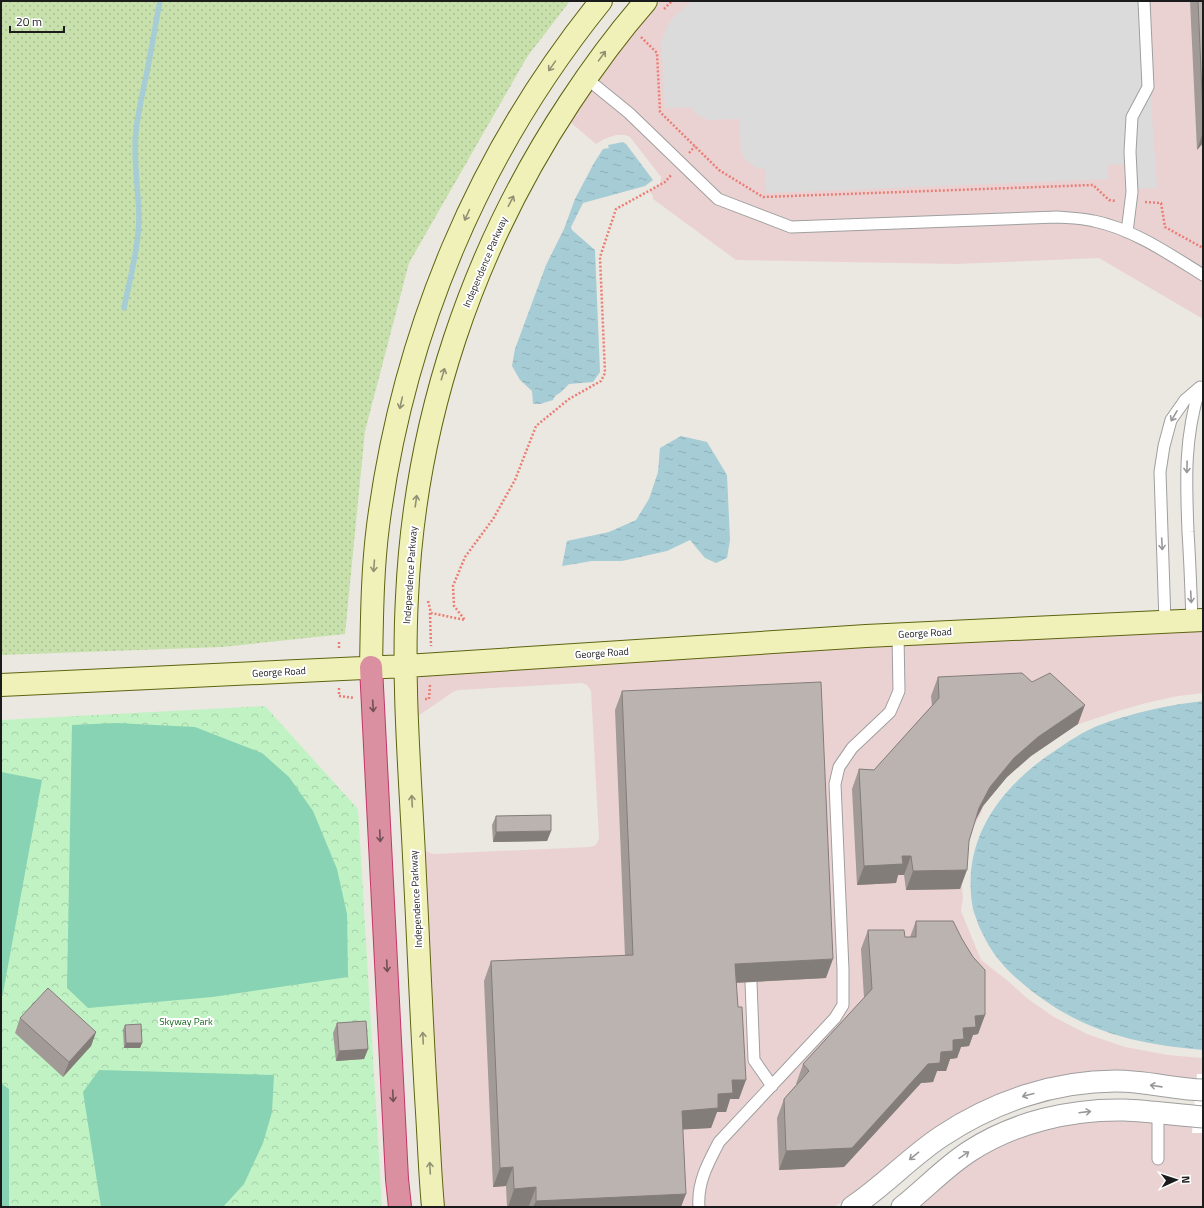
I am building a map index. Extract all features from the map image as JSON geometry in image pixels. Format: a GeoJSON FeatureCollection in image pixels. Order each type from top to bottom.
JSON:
{"type":"FeatureCollection","features":[{"type":"Feature","properties":{"kind":"highway"},"geometry":{"type":"LineString","coordinates":[[371,667],[397,1179],[400,1207]]}},
{"type":"Feature","properties":{"kind":"main road"},"geometry":{"type":"LineString","coordinates":[[371,667],[373,586],[382,497],[396,422],[406,379],[431,303],[467,214],[511,130],[546,75],[601,1]]}},
{"type":"Feature","properties":{"kind":"main road","name":"Independence Parkway"},"geometry":{"type":"LineString","coordinates":[[433,1207],[423,1054],[406,666],[406,599],[416,502],[427,438],[443,375],[471,292],[496,231],[512,198],[542,144],[586,78],[646,1]]}},
{"type":"Feature","properties":{"kind":"main road","name":"George Road"},"geometry":{"type":"LineString","coordinates":[[1,685],[406,666],[898,635],[1198,621]]}},
{"type":"Feature","properties":{"kind":"street"},"geometry":{"type":"LineString","coordinates":[[852,1207],[883,1184],[915,1156],[963,1122],[991,1108],[1024,1096],[1056,1088],[1092,1082],[1110,1081],[1199,1090]]}},
{"type":"Feature","properties":{"kind":"street"},"geometry":{"type":"LineString","coordinates":[[902,1207],[954,1162],[972,1150],[1009,1131],[1047,1118],[1078,1113],[1124,1110],[1198,1116]]}},
{"type":"Feature","properties":{"kind":"lane"},"geometry":{"type":"LineString","coordinates":[[1127,232],[1132,192],[1130,152],[1132,117],[1148,87],[1144,1]]}},
{"type":"Feature","properties":{"kind":"lane"},"geometry":{"type":"LineString","coordinates":[[586,78],[629,113],[718,199],[791,227],[1057,217],[1094,221],[1127,232],[1148,242],[1203,275]]}},
{"type":"Feature","properties":{"kind":"lane"},"geometry":{"type":"LineString","coordinates":[[1198,621],[1186,489],[1187,447],[1192,416],[1201,385]]}},
{"type":"Feature","properties":{"kind":"lane"},"geometry":{"type":"LineString","coordinates":[[1165,622],[1160,472],[1164,446],[1171,420],[1185,400],[1201,385]]}},
{"type":"Feature","properties":{"kind":"lane"},"geometry":{"type":"LineString","coordinates":[[699,1207],[698,1194],[706,1166],[718,1142],[836,1018],[843,1005],[844,970],[835,784],[840,767],[852,748],[890,712],[899,691],[898,635]]}},
{"type":"Feature","properties":{"kind":"lane"},"geometry":{"type":"LineString","coordinates":[[755,956],[756,962],[751,982],[754,1060],[772,1086]]}},
{"type":"Feature","properties":{"kind":"lane"},"geometry":{"type":"LineString","coordinates":[[743,963],[751,982]]}},
{"type":"Feature","properties":{"kind":"lane"},"geometry":{"type":"LineString","coordinates":[[1158,1112],[1158,1159]]}},
{"type":"Feature","properties":{"kind":"path"},"geometry":{"type":"LineString","coordinates":[[635,42],[640,36],[657,53],[660,112],[719,170],[763,197],[1093,185],[1109,200],[1161,203],[1165,227],[1203,248]]}},
{"type":"Feature","properties":{"kind":"path"},"geometry":{"type":"LineString","coordinates":[[428,600],[431,613],[465,620],[454,606],[453,586],[465,557],[493,519],[515,480],[536,426],[569,399],[601,382],[605,373],[600,257],[616,209],[665,182],[682,164],[695,146]]}},
{"type":"Feature","properties":{"kind":"shaded area"},"geometry":{"type":"Polygon","coordinates":[[[660,1],[1203,1],[1203,319],[1099,258],[955,264],[736,260],[653,199],[650,192],[660,184],[661,177],[630,137],[625,135],[616,135],[604,139],[596,144],[569,121],[595,83],[647,15],[660,1]]]}},
{"type":"Feature","properties":{"kind":"shaded area"},"geometry":{"type":"Polygon","coordinates":[[[692,1],[1144,1],[1157,188],[1132,189],[1130,164],[1108,165],[1108,179],[766,193],[765,169],[757,168],[751,164],[745,159],[741,152],[739,119],[709,120],[699,116],[690,107],[665,108],[661,41],[670,21],[692,1]]]}},
{"type":"Feature","properties":{"kind":"shaded area"},"geometry":{"type":"Polygon","coordinates":[[[1203,630],[1203,693],[1178,696],[1146,703],[1043,736],[991,785],[981,813],[970,834],[963,858],[963,899],[961,911],[981,960],[1028,999],[1054,1017],[1087,1034],[1125,1047],[1168,1055],[1203,1058],[1203,1080],[1054,1079],[876,1177],[834,1207],[443,1207],[424,849],[433,854],[590,847],[596,845],[599,838],[591,691],[587,685],[582,683],[458,690],[418,716],[417,674],[867,646],[1203,630]]]}},
{"type":"Feature","properties":{"kind":"shaded area"},"geometry":{"type":"Polygon","coordinates":[[[1094,1120],[1123,1120],[1203,1126],[1203,1207],[918,1207],[943,1183],[995,1148],[1049,1127],[1094,1120]]]}},
{"type":"Feature","properties":{"kind":"green space"},"geometry":{"type":"Polygon","coordinates":[[[1,1],[570,1],[527,57],[409,263],[365,431],[345,634],[222,647],[1,655],[1,1]]]}},
{"type":"Feature","properties":{"kind":"green space","name":"Skyway Park"},"geometry":{"type":"Polygon","coordinates":[[[265,706],[358,809],[382,1207],[1,1207],[1,720],[265,706]]]}},
{"type":"Feature","properties":{"kind":"green space"},"geometry":{"type":"Polygon","coordinates":[[[116,723],[195,727],[262,753],[289,777],[313,811],[337,869],[347,914],[348,977],[212,997],[88,1008],[67,988],[72,725],[116,723]]]}},
{"type":"Feature","properties":{"kind":"green space"},"geometry":{"type":"Polygon","coordinates":[[[1,772],[42,780],[3,993],[1,994],[1,772]]]}},
{"type":"Feature","properties":{"kind":"green space"},"geometry":{"type":"Polygon","coordinates":[[[99,1070],[274,1075],[272,1112],[263,1143],[244,1184],[223,1207],[101,1207],[83,1092],[99,1070]]]}},
{"type":"Feature","properties":{"kind":"green space"},"geometry":{"type":"Polygon","coordinates":[[[1,1083],[9,1089],[9,1207],[1,1207],[1,1083]]]}},
{"type":"Feature","properties":{"kind":"water"},"geometry":{"type":"Polygon","coordinates":[[[623,142],[653,180],[645,186],[583,203],[571,227],[572,230],[595,250],[600,372],[593,382],[569,384],[555,396],[553,400],[540,404],[533,404],[532,391],[520,380],[512,366],[515,349],[546,265],[564,229],[575,199],[603,149],[609,148],[608,145],[623,142]]]}},
{"type":"Feature","properties":{"kind":"water"},"geometry":{"type":"Polygon","coordinates":[[[681,436],[707,442],[727,475],[730,540],[727,558],[716,563],[705,558],[690,540],[667,551],[622,561],[592,561],[562,566],[567,541],[609,532],[636,520],[649,499],[658,472],[660,448],[681,436]]]}},
{"type":"Feature","properties":{"kind":"water"},"geometry":{"type":"Polygon","coordinates":[[[1203,701],[1203,1050],[1149,1043],[1102,1030],[1079,1021],[1036,994],[1008,970],[989,946],[973,911],[971,884],[973,860],[979,837],[989,817],[1002,798],[1018,780],[1036,764],[1071,740],[1097,726],[1149,710],[1203,701]]]}},
{"type":"Feature","properties":{"kind":"pier"},"geometry":{"type":"Polygon","coordinates":[[[1197,1074],[1203,1074],[1203,1133],[1192,1133],[1197,1074]]]}},
{"type":"Feature","properties":{"kind":"building"},"geometry":{"type":"Polygon","coordinates":[[[1198,1],[1203,1],[1203,116],[1198,1]]]}},
{"type":"Feature","properties":{"kind":"building"},"geometry":{"type":"Polygon","coordinates":[[[1022,673],[1032,682],[1050,673],[1085,705],[1038,737],[1014,758],[990,787],[979,808],[969,841],[967,870],[913,871],[911,856],[902,856],[903,864],[864,866],[859,769],[874,770],[939,698],[938,677],[1022,673]]]}},
{"type":"Feature","properties":{"kind":"building"},"geometry":{"type":"Polygon","coordinates":[[[821,682],[833,959],[735,964],[738,1007],[742,1007],[746,1080],[732,1080],[733,1093],[718,1094],[718,1108],[682,1111],[686,1194],[536,1201],[536,1187],[514,1189],[513,1167],[500,1168],[491,961],[633,955],[622,691],[821,682]]]}},
{"type":"Feature","properties":{"kind":"building"},"geometry":{"type":"Polygon","coordinates":[[[551,815],[551,831],[496,832],[496,816],[551,815]]]}},
{"type":"Feature","properties":{"kind":"building"},"geometry":{"type":"Polygon","coordinates":[[[916,921],[953,921],[973,957],[985,970],[985,1015],[975,1016],[976,1027],[963,1028],[964,1039],[953,1040],[953,1051],[941,1052],[940,1063],[928,1064],[852,1148],[786,1151],[784,1099],[809,1071],[803,1064],[872,989],[868,930],[904,930],[905,937],[916,937],[916,921]]]}},
{"type":"Feature","properties":{"kind":"building"},"geometry":{"type":"Polygon","coordinates":[[[48,988],[96,1032],[69,1062],[20,1018],[48,988]]]}},
{"type":"Feature","properties":{"kind":"building"},"geometry":{"type":"Polygon","coordinates":[[[366,1021],[368,1049],[339,1051],[337,1023],[366,1021]]]}},
{"type":"Feature","properties":{"kind":"building"},"geometry":{"type":"Polygon","coordinates":[[[141,1024],[142,1043],[126,1043],[125,1025],[141,1024]]]}},
{"type":"Feature","properties":{"kind":"waterway"},"geometry":{"type":"LineString","coordinates":[[124,308],[134,262],[139,227],[135,151],[136,130],[160,1]]}}]}
